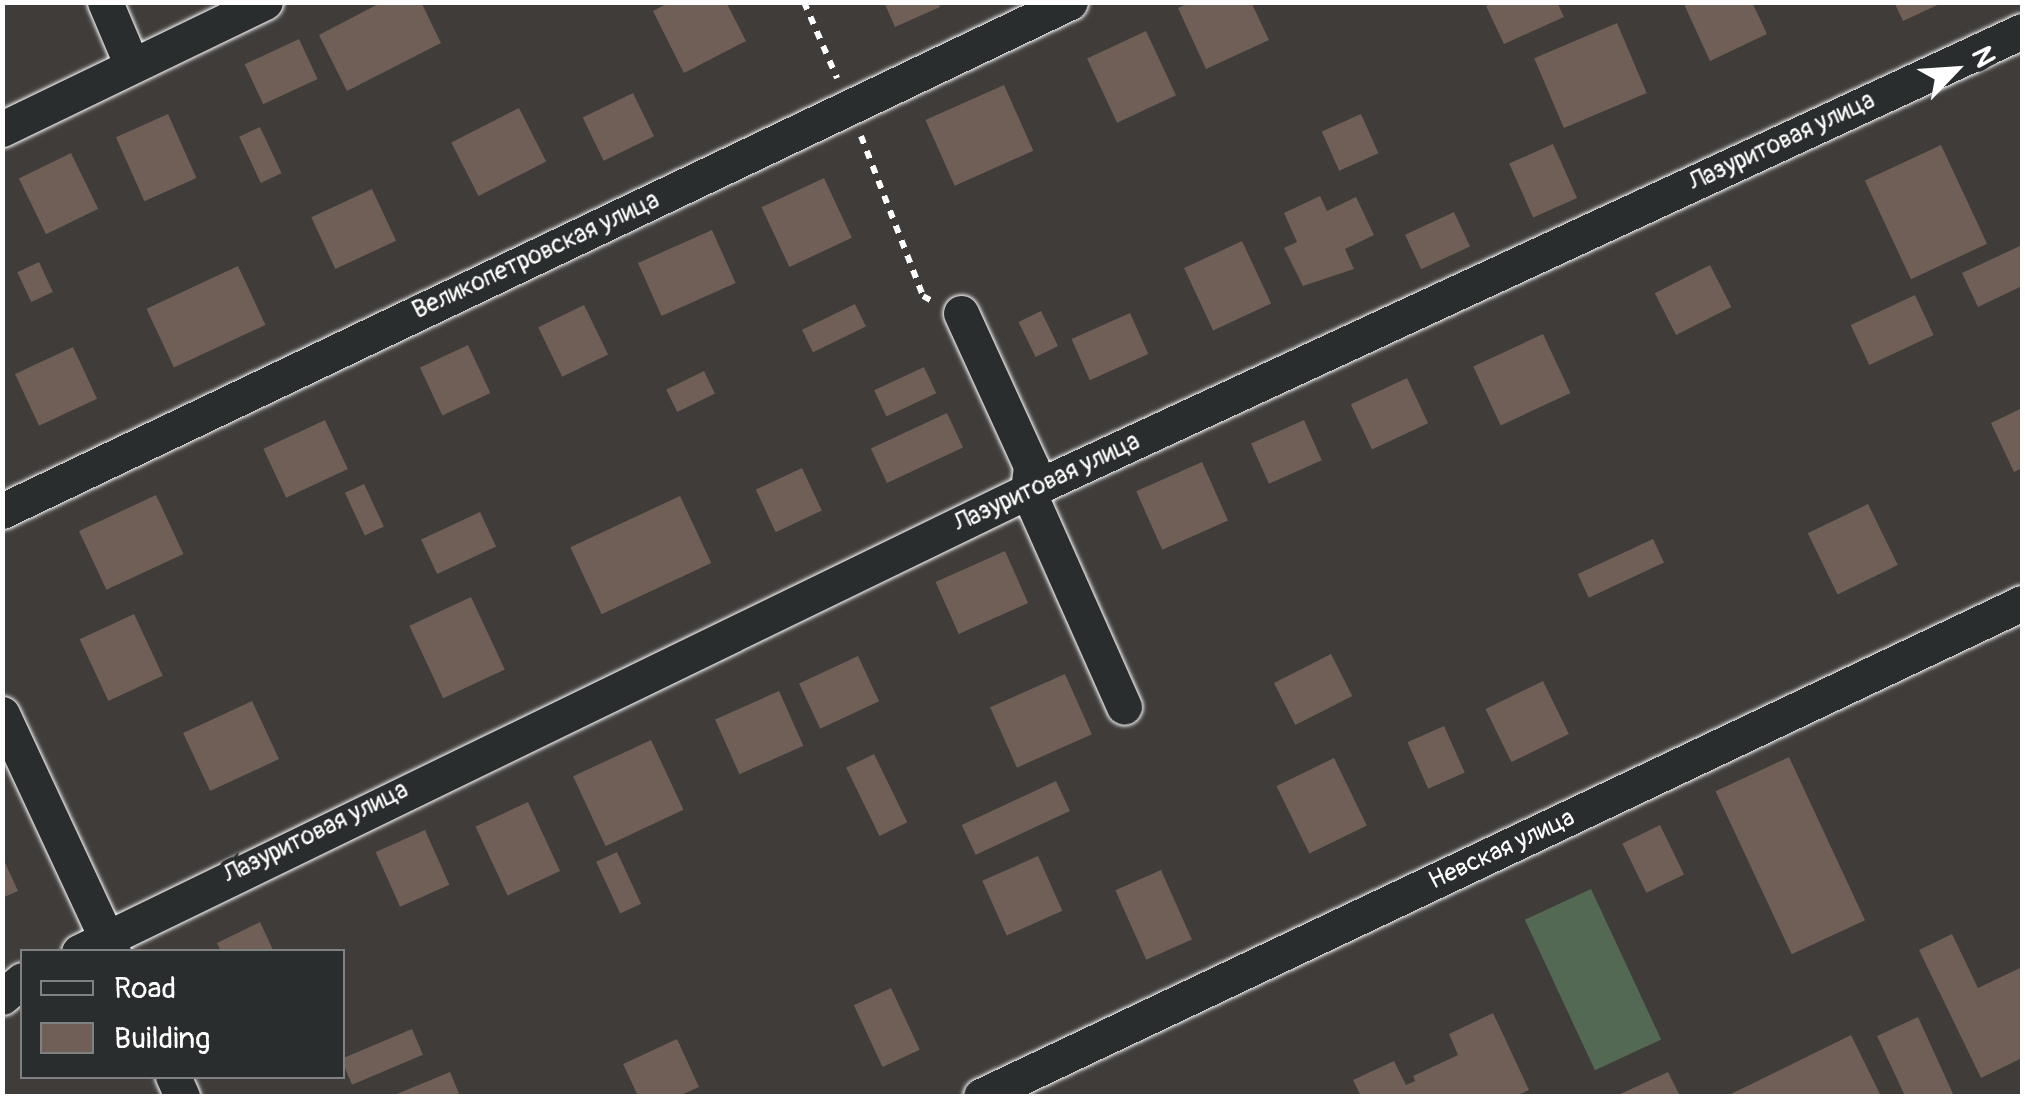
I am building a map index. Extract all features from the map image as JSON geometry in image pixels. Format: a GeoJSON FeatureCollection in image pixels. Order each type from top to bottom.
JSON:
{"type":"FeatureCollection","features":[{"type":"Feature","properties":{"kind":"street"},"geometry":{"type":"LineString","coordinates":[[105,2],[132,66]]}},
{"type":"Feature","properties":{"kind":"street"},"geometry":{"type":"LineString","coordinates":[[2,129],[265,2]]}},
{"type":"Feature","properties":{"kind":"street","name":"Великопетровская улица"},"geometry":{"type":"LineString","coordinates":[[2,511],[1070,2]]}},
{"type":"Feature","properties":{"kind":"street","name":"Лазуритовая улица"},"geometry":{"type":"LineString","coordinates":[[100,947],[1028,492],[2022,31]]}},
{"type":"Feature","properties":{"kind":"street"},"geometry":{"type":"LineString","coordinates":[[961,313],[1031,466],[1028,492],[1124,707]]}},
{"type":"Feature","properties":{"kind":"street","name":"Невская улица"},"geometry":{"type":"LineString","coordinates":[[981,1096],[2022,603]]}},
{"type":"Feature","properties":{"kind":"street"},"geometry":{"type":"LineString","coordinates":[[2,714],[100,947]]}},
{"type":"Feature","properties":{"kind":"path"},"geometry":{"type":"LineString","coordinates":[[804,2],[850,107],[922,296],[961,313]]}},
{"type":"Feature","properties":{"kind":"green space"},"geometry":{"type":"Polygon","coordinates":[[[1591,889],[1661,1039],[1595,1070],[1525,920],[1591,889]]]}},
{"type":"Feature","properties":{"kind":"building"},"geometry":{"type":"Polygon","coordinates":[[[382,2],[421,2],[441,43],[347,91],[319,35],[382,2]]]}},
{"type":"Feature","properties":{"kind":"building"},"geometry":{"type":"Polygon","coordinates":[[[670,2],[726,2],[746,41],[684,73],[653,11],[670,2]]]}},
{"type":"Feature","properties":{"kind":"building"},"geometry":{"type":"Polygon","coordinates":[[[884,2],[938,2],[940,7],[895,27],[884,2]]]}},
{"type":"Feature","properties":{"kind":"building"},"geometry":{"type":"Polygon","coordinates":[[[1191,2],[1251,2],[1269,40],[1206,69],[1178,8],[1191,2]]]}},
{"type":"Feature","properties":{"kind":"building"},"geometry":{"type":"Polygon","coordinates":[[[1492,2],[1557,2],[1564,17],[1504,44],[1486,6],[1492,2]]]}},
{"type":"Feature","properties":{"kind":"building"},"geometry":{"type":"Polygon","coordinates":[[[1683,2],[1752,2],[1767,34],[1710,61],[1683,2]]]}},
{"type":"Feature","properties":{"kind":"building"},"geometry":{"type":"Polygon","coordinates":[[[1894,2],[1944,2],[1903,21],[1894,2]]]}},
{"type":"Feature","properties":{"kind":"building"},"geometry":{"type":"Polygon","coordinates":[[[1617,23],[1647,93],[1564,128],[1534,58],[1617,23]]]}},
{"type":"Feature","properties":{"kind":"building"},"geometry":{"type":"Polygon","coordinates":[[[1146,31],[1176,95],[1117,123],[1087,58],[1146,31]]]}},
{"type":"Feature","properties":{"kind":"building"},"geometry":{"type":"Polygon","coordinates":[[[299,39],[318,79],[263,104],[245,64],[299,39]]]}},
{"type":"Feature","properties":{"kind":"building"},"geometry":{"type":"Polygon","coordinates":[[[1004,85],[1033,151],[955,186],[925,120],[1004,85]]]}},
{"type":"Feature","properties":{"kind":"building"},"geometry":{"type":"Polygon","coordinates":[[[633,93],[654,136],[604,161],[583,118],[633,93]]]}},
{"type":"Feature","properties":{"kind":"building"},"geometry":{"type":"Polygon","coordinates":[[[519,108],[546,161],[479,196],[451,143],[519,108]]]}},
{"type":"Feature","properties":{"kind":"building"},"geometry":{"type":"Polygon","coordinates":[[[168,114],[196,178],[144,201],[116,137],[168,114]]]}},
{"type":"Feature","properties":{"kind":"building"},"geometry":{"type":"Polygon","coordinates":[[[1361,114],[1378,153],[1339,171],[1322,131],[1361,114]]]}},
{"type":"Feature","properties":{"kind":"building"},"geometry":{"type":"Polygon","coordinates":[[[260,127],[282,173],[261,183],[239,137],[260,127]]]}},
{"type":"Feature","properties":{"kind":"building"},"geometry":{"type":"Polygon","coordinates":[[[1553,144],[1577,198],[1533,217],[1509,164],[1553,144]]]}},
{"type":"Feature","properties":{"kind":"building"},"geometry":{"type":"Polygon","coordinates":[[[1941,145],[1987,244],[1911,279],[1865,180],[1941,145]]]}},
{"type":"Feature","properties":{"kind":"building"},"geometry":{"type":"Polygon","coordinates":[[[71,153],[98,209],[46,234],[19,178],[71,153]]]}},
{"type":"Feature","properties":{"kind":"building"},"geometry":{"type":"Polygon","coordinates":[[[824,178],[852,238],[789,267],[761,207],[824,178]]]}},
{"type":"Feature","properties":{"kind":"building"},"geometry":{"type":"Polygon","coordinates":[[[372,189],[396,241],[335,269],[311,217],[372,189]]]}},
{"type":"Feature","properties":{"kind":"building"},"geometry":{"type":"Polygon","coordinates":[[[1320,196],[1327,211],[1356,197],[1374,235],[1345,249],[1354,269],[1303,286],[1284,248],[1297,242],[1284,213],[1320,196]]]}},
{"type":"Feature","properties":{"kind":"building"},"geometry":{"type":"Polygon","coordinates":[[[1454,212],[1470,246],[1421,269],[1405,235],[1454,212]]]}},
{"type":"Feature","properties":{"kind":"building"},"geometry":{"type":"Polygon","coordinates":[[[712,230],[736,283],[662,316],[638,263],[712,230]]]}},
{"type":"Feature","properties":{"kind":"building"},"geometry":{"type":"Polygon","coordinates":[[[1242,241],[1271,304],[1213,331],[1184,268],[1242,241]]]}},
{"type":"Feature","properties":{"kind":"building"},"geometry":{"type":"Polygon","coordinates":[[[2022,245],[2022,286],[1978,307],[1962,273],[2022,245]]]}},
{"type":"Feature","properties":{"kind":"building"},"geometry":{"type":"Polygon","coordinates":[[[39,262],[53,292],[31,302],[17,272],[39,262]]]}},
{"type":"Feature","properties":{"kind":"building"},"geometry":{"type":"Polygon","coordinates":[[[1710,265],[1731,307],[1676,335],[1655,293],[1710,265]]]}},
{"type":"Feature","properties":{"kind":"building"},"geometry":{"type":"Polygon","coordinates":[[[238,266],[265,325],[174,368],[146,309],[238,266]]]}},
{"type":"Feature","properties":{"kind":"building"},"geometry":{"type":"Polygon","coordinates":[[[1915,295],[1934,335],[1869,365],[1851,325],[1915,295]]]}},
{"type":"Feature","properties":{"kind":"building"},"geometry":{"type":"Polygon","coordinates":[[[855,304],[866,326],[813,352],[802,330],[855,304]]]}},
{"type":"Feature","properties":{"kind":"building"},"geometry":{"type":"Polygon","coordinates":[[[584,305],[608,354],[562,377],[538,327],[584,305]]]}},
{"type":"Feature","properties":{"kind":"building"},"geometry":{"type":"Polygon","coordinates":[[[1041,311],[1058,346],[1036,357],[1019,322],[1041,311]]]}},
{"type":"Feature","properties":{"kind":"building"},"geometry":{"type":"Polygon","coordinates":[[[1130,313],[1148,354],[1090,380],[1072,339],[1130,313]]]}},
{"type":"Feature","properties":{"kind":"building"},"geometry":{"type":"Polygon","coordinates":[[[1543,334],[1570,393],[1501,425],[1473,367],[1543,334]]]}},
{"type":"Feature","properties":{"kind":"building"},"geometry":{"type":"Polygon","coordinates":[[[468,345],[490,393],[442,415],[420,367],[468,345]]]}},
{"type":"Feature","properties":{"kind":"building"},"geometry":{"type":"Polygon","coordinates":[[[73,347],[97,399],[39,426],[15,374],[73,347]]]}},
{"type":"Feature","properties":{"kind":"building"},"geometry":{"type":"Polygon","coordinates":[[[924,367],[936,393],[886,417],[874,390],[924,367]]]}},
{"type":"Feature","properties":{"kind":"building"},"geometry":{"type":"Polygon","coordinates":[[[704,371],[715,393],[677,412],[666,389],[704,371]]]}},
{"type":"Feature","properties":{"kind":"building"},"geometry":{"type":"Polygon","coordinates":[[[1407,378],[1428,423],[1372,450],[1351,404],[1407,378]]]}},
{"type":"Feature","properties":{"kind":"building"},"geometry":{"type":"Polygon","coordinates":[[[2022,408],[2022,468],[2014,472],[1991,423],[2022,408]]]}},
{"type":"Feature","properties":{"kind":"building"},"geometry":{"type":"Polygon","coordinates":[[[947,413],[963,447],[887,483],[871,448],[947,413]]]}},
{"type":"Feature","properties":{"kind":"building"},"geometry":{"type":"Polygon","coordinates":[[[325,420],[348,469],[286,498],[263,449],[325,420]]]}},
{"type":"Feature","properties":{"kind":"building"},"geometry":{"type":"Polygon","coordinates":[[[1304,420],[1322,460],[1269,484],[1251,444],[1304,420]]]}},
{"type":"Feature","properties":{"kind":"building"},"geometry":{"type":"Polygon","coordinates":[[[1202,462],[1228,520],[1162,550],[1136,491],[1202,462]]]}},
{"type":"Feature","properties":{"kind":"building"},"geometry":{"type":"Polygon","coordinates":[[[802,468],[822,511],[776,532],[756,490],[802,468]]]}},
{"type":"Feature","properties":{"kind":"building"},"geometry":{"type":"Polygon","coordinates":[[[364,484],[384,527],[365,535],[345,493],[364,484]]]}},
{"type":"Feature","properties":{"kind":"building"},"geometry":{"type":"Polygon","coordinates":[[[156,495],[183,554],[106,590],[79,531],[156,495]]]}},
{"type":"Feature","properties":{"kind":"building"},"geometry":{"type":"Polygon","coordinates":[[[680,496],[711,563],[602,614],[570,547],[680,496]]]}},
{"type":"Feature","properties":{"kind":"building"},"geometry":{"type":"Polygon","coordinates":[[[1868,504],[1898,565],[1838,594],[1808,533],[1868,504]]]}},
{"type":"Feature","properties":{"kind":"building"},"geometry":{"type":"Polygon","coordinates":[[[480,512],[496,546],[437,574],[421,539],[480,512]]]}},
{"type":"Feature","properties":{"kind":"building"},"geometry":{"type":"Polygon","coordinates":[[[1653,539],[1664,563],[1589,598],[1578,574],[1653,539]]]}},
{"type":"Feature","properties":{"kind":"building"},"geometry":{"type":"Polygon","coordinates":[[[1005,551],[1028,603],[959,634],[936,582],[1005,551]]]}},
{"type":"Feature","properties":{"kind":"building"},"geometry":{"type":"Polygon","coordinates":[[[471,597],[505,670],[443,698],[409,626],[471,597]]]}},
{"type":"Feature","properties":{"kind":"building"},"geometry":{"type":"Polygon","coordinates":[[[134,614],[163,676],[108,701],[80,639],[134,614]]]}},
{"type":"Feature","properties":{"kind":"building"},"geometry":{"type":"Polygon","coordinates":[[[1331,654],[1352,696],[1295,725],[1274,683],[1331,654]]]}},
{"type":"Feature","properties":{"kind":"building"},"geometry":{"type":"Polygon","coordinates":[[[858,656],[879,701],[820,729],[799,683],[858,656]]]}},
{"type":"Feature","properties":{"kind":"building"},"geometry":{"type":"Polygon","coordinates":[[[1065,674],[1092,734],[1017,768],[990,707],[1065,674]]]}},
{"type":"Feature","properties":{"kind":"building"},"geometry":{"type":"Polygon","coordinates":[[[1543,681],[1569,734],[1511,762],[1485,709],[1543,681]]]}},
{"type":"Feature","properties":{"kind":"building"},"geometry":{"type":"Polygon","coordinates":[[[779,691],[803,746],[739,774],[715,719],[779,691]]]}},
{"type":"Feature","properties":{"kind":"building"},"geometry":{"type":"Polygon","coordinates":[[[252,701],[279,759],[210,791],[183,733],[252,701]]]}},
{"type":"Feature","properties":{"kind":"building"},"geometry":{"type":"Polygon","coordinates":[[[1444,726],[1465,773],[1428,789],[1407,742],[1444,726]]]}},
{"type":"Feature","properties":{"kind":"building"},"geometry":{"type":"Polygon","coordinates":[[[651,740],[684,810],[606,846],[573,776],[651,740]]]}},
{"type":"Feature","properties":{"kind":"building"},"geometry":{"type":"Polygon","coordinates":[[[874,754],[907,822],[879,836],[846,768],[874,754]]]}},
{"type":"Feature","properties":{"kind":"building"},"geometry":{"type":"Polygon","coordinates":[[[1789,757],[1865,920],[1792,954],[1716,791],[1789,757]]]}},
{"type":"Feature","properties":{"kind":"building"},"geometry":{"type":"Polygon","coordinates":[[[1334,758],[1367,825],[1309,853],[1276,786],[1334,758]]]}},
{"type":"Feature","properties":{"kind":"building"},"geometry":{"type":"Polygon","coordinates":[[[1056,781],[1070,811],[976,855],[962,825],[1056,781]]]}},
{"type":"Feature","properties":{"kind":"building"},"geometry":{"type":"Polygon","coordinates":[[[528,802],[560,871],[508,895],[475,827],[528,802]]]}},
{"type":"Feature","properties":{"kind":"building"},"geometry":{"type":"Polygon","coordinates":[[[1660,825],[1684,874],[1646,893],[1622,843],[1660,825]]]}},
{"type":"Feature","properties":{"kind":"building"},"geometry":{"type":"Polygon","coordinates":[[[425,830],[449,885],[400,907],[376,852],[425,830]]]}},
{"type":"Feature","properties":{"kind":"building"},"geometry":{"type":"Polygon","coordinates":[[[617,852],[641,904],[620,913],[596,862],[617,852]]]}},
{"type":"Feature","properties":{"kind":"building"},"geometry":{"type":"Polygon","coordinates":[[[2,856],[18,891],[2,898],[2,856]]]}},
{"type":"Feature","properties":{"kind":"building"},"geometry":{"type":"Polygon","coordinates":[[[1038,856],[1062,911],[1007,936],[982,881],[1038,856]]]}},
{"type":"Feature","properties":{"kind":"building"},"geometry":{"type":"Polygon","coordinates":[[[1161,870],[1192,939],[1146,960],[1115,890],[1161,870]]]}},
{"type":"Feature","properties":{"kind":"building"},"geometry":{"type":"Polygon","coordinates":[[[260,922],[273,949],[220,949],[217,943],[260,922]]]}},
{"type":"Feature","properties":{"kind":"building"},"geometry":{"type":"Polygon","coordinates":[[[1952,934],[1978,988],[2022,967],[2022,1058],[1981,1078],[1919,950],[1952,934]]]}},
{"type":"Feature","properties":{"kind":"building"},"geometry":{"type":"Polygon","coordinates":[[[891,988],[920,1050],[883,1067],[854,1005],[891,988]]]}},
{"type":"Feature","properties":{"kind":"building"},"geometry":{"type":"Polygon","coordinates":[[[1493,1013],[1529,1090],[1516,1096],[1361,1096],[1353,1080],[1394,1061],[1406,1085],[1415,1081],[1413,1076],[1458,1055],[1449,1034],[1493,1013]]]}},
{"type":"Feature","properties":{"kind":"building"},"geometry":{"type":"Polygon","coordinates":[[[1918,1017],[1954,1096],[1905,1096],[1877,1036],[1918,1017]]]}},
{"type":"Feature","properties":{"kind":"building"},"geometry":{"type":"Polygon","coordinates":[[[412,1029],[423,1055],[352,1085],[345,1068],[345,1057],[412,1029]]]}},
{"type":"Feature","properties":{"kind":"building"},"geometry":{"type":"Polygon","coordinates":[[[1851,1035],[1881,1096],[1727,1096],[1851,1035]]]}},
{"type":"Feature","properties":{"kind":"building"},"geometry":{"type":"Polygon","coordinates":[[[677,1039],[699,1087],[679,1096],[638,1096],[623,1064],[677,1039]]]}},
{"type":"Feature","properties":{"kind":"building"},"geometry":{"type":"Polygon","coordinates":[[[450,1072],[460,1096],[392,1096],[450,1072]]]}},
{"type":"Feature","properties":{"kind":"building"},"geometry":{"type":"Polygon","coordinates":[[[1668,1072],[1680,1096],[1616,1096],[1668,1072]]]}}]}
